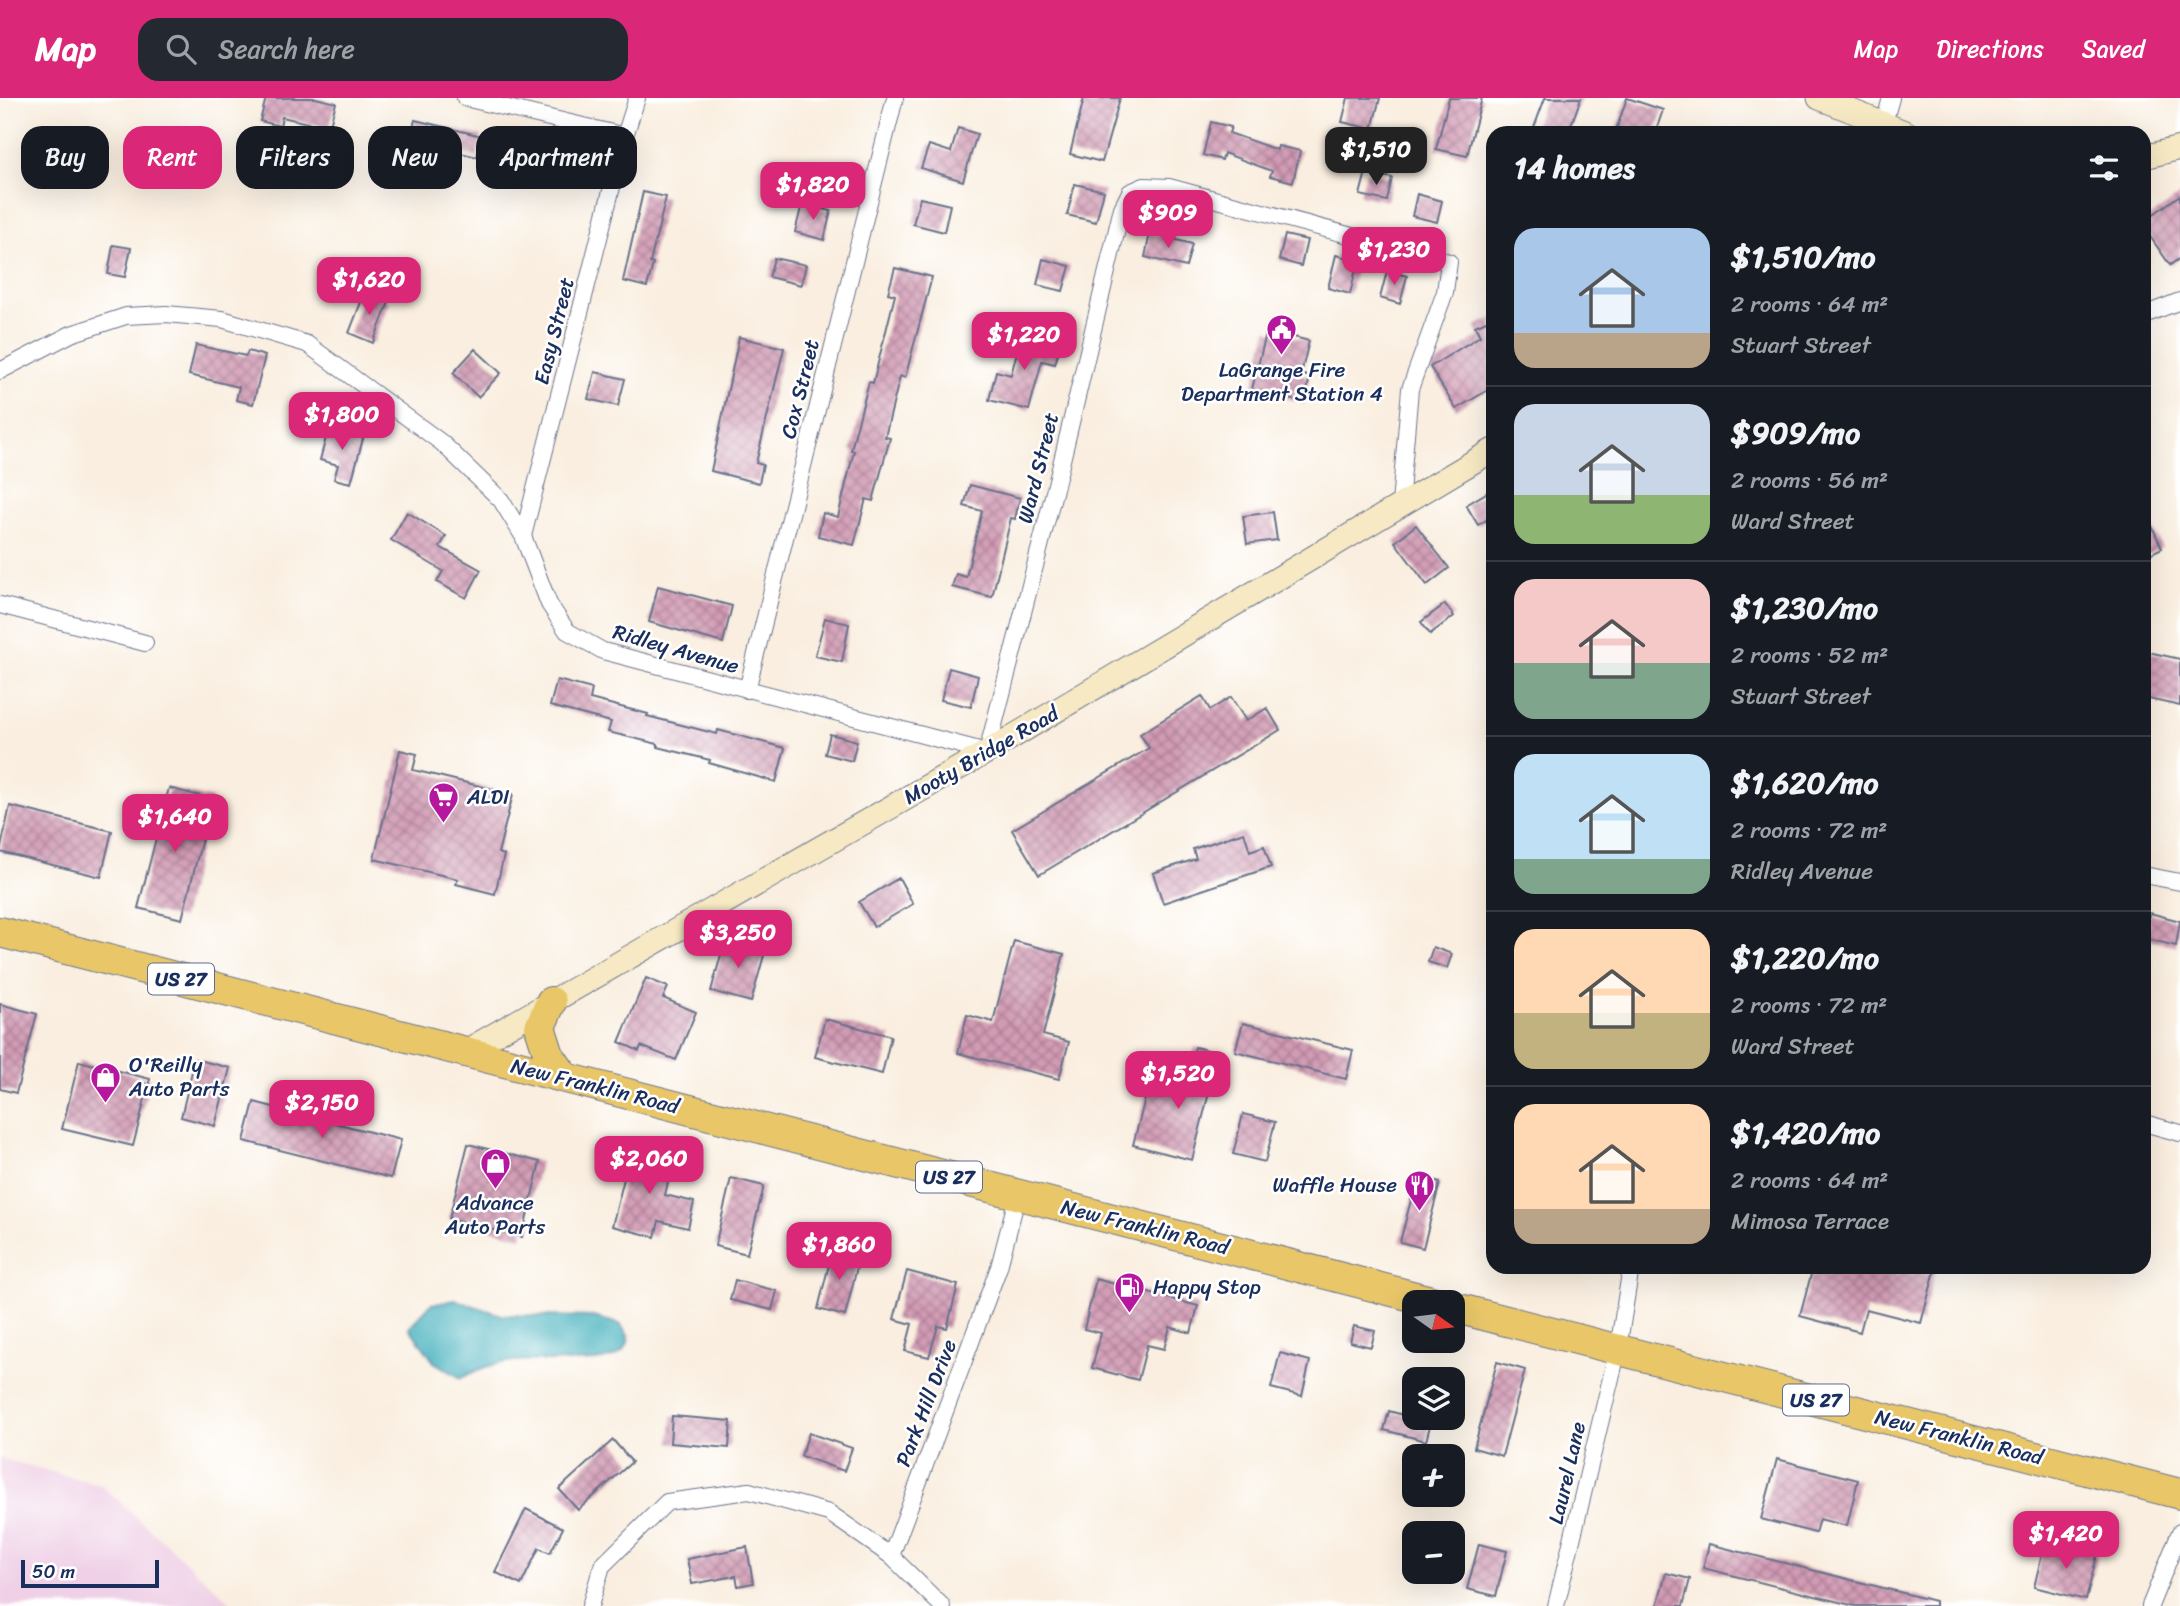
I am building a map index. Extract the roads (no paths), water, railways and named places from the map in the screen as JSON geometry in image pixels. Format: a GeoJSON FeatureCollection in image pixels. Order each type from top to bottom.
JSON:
{"type":"FeatureCollection","features":[{"type":"Feature","properties":{"kind":"highway","name":"New Franklin Road"},"geometry":{"type":"LineString","coordinates":[[0,932],[1402,1294]]}},
{"type":"Feature","properties":{"kind":"highway"},"geometry":{"type":"LineString","coordinates":[[551,1002],[540,1027],[549,1055],[565,1078]]}},
{"type":"Feature","properties":{"kind":"highway","name":"New Franklin Road"},"geometry":{"type":"LineString","coordinates":[[1465,1310],[2180,1494]]}},
{"type":"Feature","properties":{"kind":"street"},"geometry":{"type":"LineString","coordinates":[[465,98],[583,126]]}},
{"type":"Feature","properties":{"kind":"street","name":"Easy Street"},"geometry":{"type":"LineString","coordinates":[[628,126],[638,98]]}},
{"type":"Feature","properties":{"kind":"street","name":"Cox Street"},"geometry":{"type":"LineString","coordinates":[[747,690],[895,98]]}},
{"type":"Feature","properties":{"kind":"street"},"geometry":{"type":"LineString","coordinates":[[1819,98],[1891,126]]}},
{"type":"Feature","properties":{"kind":"street"},"geometry":{"type":"LineString","coordinates":[[1884,123],[1891,98]]}},
{"type":"Feature","properties":{"kind":"street"},"geometry":{"type":"LineString","coordinates":[[2151,154],[2180,148]]}},
{"type":"Feature","properties":{"kind":"street","name":"Ward Street"},"geometry":{"type":"LineString","coordinates":[[987,752],[1062,460],[1122,208],[1130,192],[1144,186],[1169,187],[1449,262],[1445,292],[1410,389],[1400,504]]}},
{"type":"Feature","properties":{"kind":"street","name":"Easy Street"},"geometry":{"type":"LineString","coordinates":[[523,536],[611,189]]}},
{"type":"Feature","properties":{"kind":"street"},"geometry":{"type":"LineString","coordinates":[[2151,312],[2180,301]]}},
{"type":"Feature","properties":{"kind":"street","name":"Ridley Avenue"},"geometry":{"type":"LineString","coordinates":[[0,371],[71,334],[126,316],[166,314],[222,319],[307,344],[442,443],[501,500],[523,536],[549,604],[567,631],[603,651],[987,752]]}},
{"type":"Feature","properties":{"kind":"street","name":"Mooty Bridge Road"},"geometry":{"type":"LineString","coordinates":[[464,1052],[987,752],[1486,454]]}},
{"type":"Feature","properties":{"kind":"street"},"geometry":{"type":"LineString","coordinates":[[0,605],[145,643]]}},
{"type":"Feature","properties":{"kind":"street"},"geometry":{"type":"LineString","coordinates":[[2151,876],[2180,882]]}},
{"type":"Feature","properties":{"kind":"street"},"geometry":{"type":"LineString","coordinates":[[2151,1125],[2180,1133]]}},
{"type":"Feature","properties":{"kind":"street","name":"Park Hill Drive"},"geometry":{"type":"LineString","coordinates":[[891,1556],[999,1266],[1018,1195]]}},
{"type":"Feature","properties":{"kind":"street","name":"Laurel Lane"},"geometry":{"type":"LineString","coordinates":[[1556,1606],[1618,1349],[1629,1274]]}},
{"type":"Feature","properties":{"kind":"street"},"geometry":{"type":"LineString","coordinates":[[590,1606],[602,1566],[667,1502],[749,1491],[829,1513],[891,1556],[942,1606]]}},
{"type":"Feature","properties":{"kind":"street"},"geometry":{"type":"LineString","coordinates":[[2150,1606],[2180,1532]]}},
{"type":"Feature","properties":{"kind":"water"},"geometry":{"type":"Polygon","coordinates":[[[456,1300],[502,1315],[594,1317],[620,1324],[629,1337],[628,1343],[618,1355],[606,1359],[574,1362],[513,1361],[486,1367],[461,1378],[434,1362],[409,1327],[431,1304],[456,1300]]]}},
{"type":"Feature","properties":{"kind":"place","name":"LaGrange Fire Department Station 4"},"geometry":{"type":"Point","coordinates":[1282,357]}},
{"type":"Feature","properties":{"kind":"place","name":"ALDI"},"geometry":{"type":"Point","coordinates":[444,824]}},
{"type":"Feature","properties":{"kind":"place","name":"O'Reilly Auto Parts"},"geometry":{"type":"Point","coordinates":[106,1104]}},
{"type":"Feature","properties":{"kind":"place","name":"Advance Auto Parts"},"geometry":{"type":"Point","coordinates":[495,1190]}},
{"type":"Feature","properties":{"kind":"place","name":"Waffle House"},"geometry":{"type":"Point","coordinates":[1420,1212]}},
{"type":"Feature","properties":{"kind":"place","name":"Happy Stop"},"geometry":{"type":"Point","coordinates":[1130,1314]}}]}
